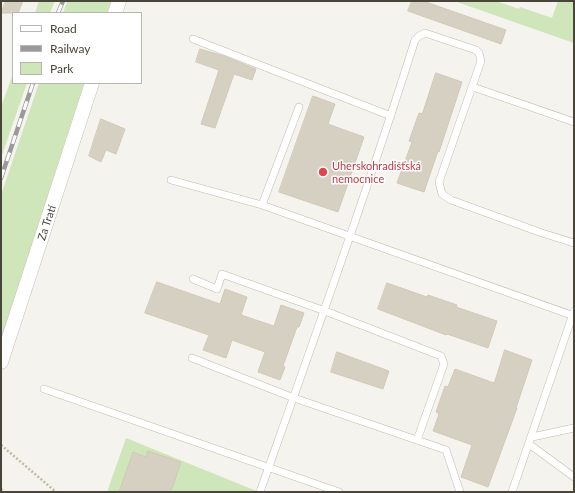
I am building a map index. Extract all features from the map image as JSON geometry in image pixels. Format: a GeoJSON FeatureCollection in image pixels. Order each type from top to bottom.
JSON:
{"type":"FeatureCollection","features":[{"type":"Feature","properties":{"kind":"street"},"geometry":{"type":"LineString","coordinates":[[115,12],[119,1]]}},
{"type":"Feature","properties":{"kind":"street","name":"Za Tratí"},"geometry":{"type":"LineString","coordinates":[[1,362],[92,84]]}},
{"type":"Feature","properties":{"kind":"lane"},"geometry":{"type":"LineString","coordinates":[[260,492],[325,311],[415,40],[422,34],[425,33],[476,50],[479,53],[481,64],[439,182],[442,194],[451,200],[574,243]]}},
{"type":"Feature","properties":{"kind":"lane"},"geometry":{"type":"LineString","coordinates":[[193,39],[391,116]]}},
{"type":"Feature","properties":{"kind":"lane"},"geometry":{"type":"LineString","coordinates":[[473,87],[574,122]]}},
{"type":"Feature","properties":{"kind":"lane"},"geometry":{"type":"LineString","coordinates":[[262,205],[299,107]]}},
{"type":"Feature","properties":{"kind":"lane"},"geometry":{"type":"LineString","coordinates":[[171,180],[262,205],[573,314],[512,492]]}},
{"type":"Feature","properties":{"kind":"lane"},"geometry":{"type":"LineString","coordinates":[[193,279],[218,289],[222,274],[325,311],[441,356],[444,364],[417,440]]}},
{"type":"Feature","properties":{"kind":"lane"},"geometry":{"type":"LineString","coordinates":[[192,358],[294,398],[446,450],[460,492]]}},
{"type":"Feature","properties":{"kind":"lane"},"geometry":{"type":"LineString","coordinates":[[44,389],[269,467],[336,492]]}},
{"type":"Feature","properties":{"kind":"lane"},"geometry":{"type":"LineString","coordinates":[[532,437],[574,428]]}},
{"type":"Feature","properties":{"kind":"lane"},"geometry":{"type":"LineString","coordinates":[[529,444],[574,477]]}},
{"type":"Feature","properties":{"kind":"path"},"geometry":{"type":"LineString","coordinates":[[1,445],[56,492]]}},
{"type":"Feature","properties":{"kind":"path"},"geometry":{"type":"LineString","coordinates":[[1,489],[5,492]]}},
{"type":"Feature","properties":{"kind":"green space"},"geometry":{"type":"Polygon","coordinates":[[[39,1],[55,1],[50,12],[35,12],[39,1]]]}},
{"type":"Feature","properties":{"kind":"green space"},"geometry":{"type":"Polygon","coordinates":[[[67,1],[111,1],[107,12],[63,12],[67,1]]]}},
{"type":"Feature","properties":{"kind":"green space"},"geometry":{"type":"Polygon","coordinates":[[[454,1],[496,1],[519,9],[520,7],[552,18],[558,1],[574,1],[574,43],[454,1]]]}},
{"type":"Feature","properties":{"kind":"green space"},"geometry":{"type":"Polygon","coordinates":[[[12,77],[12,84],[27,84],[1,158],[1,107],[12,77]]]}},
{"type":"Feature","properties":{"kind":"green space"},"geometry":{"type":"Polygon","coordinates":[[[39,84],[84,84],[1,339],[1,195],[39,84]]]}},
{"type":"Feature","properties":{"kind":"green space"},"geometry":{"type":"Polygon","coordinates":[[[126,438],[259,492],[107,492],[126,438]]]}},
{"type":"Feature","properties":{"kind":"building"},"geometry":{"type":"Polygon","coordinates":[[[6,1],[23,1],[18,12],[1,13],[6,1]]]}},
{"type":"Feature","properties":{"kind":"building"},"geometry":{"type":"Polygon","coordinates":[[[412,1],[423,1],[506,30],[501,44],[408,11],[412,1]]]}},
{"type":"Feature","properties":{"kind":"building"},"geometry":{"type":"Polygon","coordinates":[[[200,49],[224,56],[256,69],[252,80],[234,74],[215,128],[201,124],[219,70],[196,62],[200,49]]]}},
{"type":"Feature","properties":{"kind":"building"},"geometry":{"type":"Polygon","coordinates":[[[436,73],[462,82],[424,192],[397,183],[412,142],[409,141],[419,113],[422,114],[436,73]]]}},
{"type":"Feature","properties":{"kind":"building"},"geometry":{"type":"Polygon","coordinates":[[[313,96],[335,104],[328,124],[364,137],[338,212],[279,192],[313,96]]]}},
{"type":"Feature","properties":{"kind":"building"},"geometry":{"type":"Polygon","coordinates":[[[101,119],[125,129],[116,154],[106,150],[101,162],[89,156],[101,119]]]}},
{"type":"Feature","properties":{"kind":"building"},"geometry":{"type":"Polygon","coordinates":[[[157,282],[220,304],[225,289],[247,297],[241,315],[274,326],[281,305],[304,313],[299,327],[297,327],[283,366],[285,367],[280,380],[258,372],[265,352],[232,340],[226,358],[203,350],[209,335],[145,313],[157,282]]]}},
{"type":"Feature","properties":{"kind":"building"},"geometry":{"type":"Polygon","coordinates":[[[387,283],[427,297],[428,295],[457,305],[456,307],[497,321],[488,348],[447,334],[446,335],[378,309],[387,283]]]}},
{"type":"Feature","properties":{"kind":"building"},"geometry":{"type":"Polygon","coordinates":[[[505,350],[532,360],[517,408],[488,487],[461,477],[472,445],[433,431],[439,414],[436,412],[445,386],[448,387],[455,369],[494,383],[505,350]]]}},
{"type":"Feature","properties":{"kind":"building"},"geometry":{"type":"Polygon","coordinates":[[[337,352],[389,371],[383,389],[331,372],[337,352]]]}},
{"type":"Feature","properties":{"kind":"building"},"geometry":{"type":"Polygon","coordinates":[[[148,451],[181,462],[171,492],[119,492],[133,452],[146,457],[148,451]]]}},
{"type":"Feature","properties":{"kind":"railway"},"geometry":{"type":"LineString","coordinates":[[58,12],[63,1]]}},
{"type":"Feature","properties":{"kind":"railway"},"geometry":{"type":"LineString","coordinates":[[1,178],[33,84]]}},
{"type":"Feature","properties":{"kind":"place","name":"Uherskohradišťská nemocnice"},"geometry":{"type":"Point","coordinates":[323,172]}}]}
